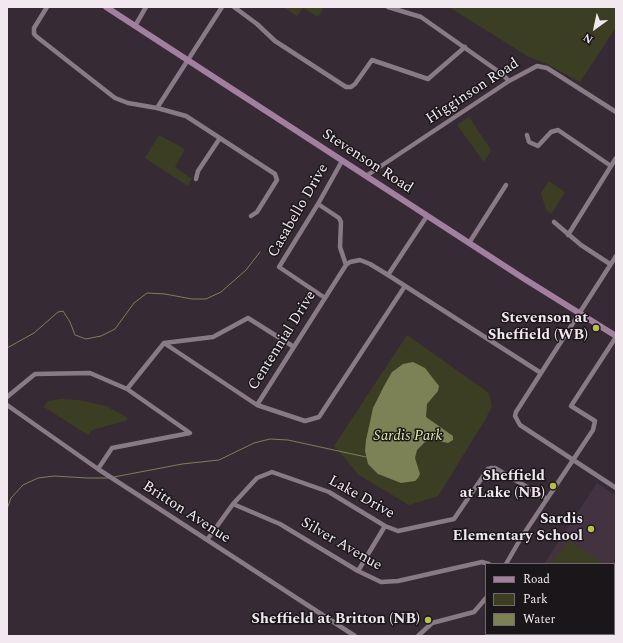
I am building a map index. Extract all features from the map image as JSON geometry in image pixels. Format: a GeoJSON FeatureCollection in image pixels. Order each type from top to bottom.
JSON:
{"type":"FeatureCollection","features":[{"type":"Feature","properties":{"kind":"street"},"geometry":{"type":"LineString","coordinates":[[47,7],[34,28],[34,34],[37,38],[115,98],[128,103],[157,108],[191,118],[275,174],[277,180],[257,212],[251,216]]}},
{"type":"Feature","properties":{"kind":"street","name":"Stevenson Road"},"geometry":{"type":"LineString","coordinates":[[106,7],[427,216],[616,336]]}},
{"type":"Feature","properties":{"kind":"street"},"geometry":{"type":"LineString","coordinates":[[135,26],[146,7]]}},
{"type":"Feature","properties":{"kind":"street"},"geometry":{"type":"LineString","coordinates":[[157,108],[222,7]]}},
{"type":"Feature","properties":{"kind":"street"},"geometry":{"type":"LineString","coordinates":[[234,7],[258,24],[275,41],[346,87],[351,87],[355,84],[372,60],[428,79],[465,47]]}},
{"type":"Feature","properties":{"kind":"street"},"geometry":{"type":"LineString","coordinates":[[388,7],[421,17],[465,47],[502,74],[509,81]]}},
{"type":"Feature","properties":{"kind":"street","name":"Higginson Road"},"geometry":{"type":"LineString","coordinates":[[366,176],[509,81],[534,67],[541,66],[546,68],[616,112]]}},
{"type":"Feature","properties":{"kind":"street"},"geometry":{"type":"LineString","coordinates":[[527,135],[530,142],[538,146],[551,132],[558,130],[611,166]]}},
{"type":"Feature","properties":{"kind":"street"},"geometry":{"type":"LineString","coordinates":[[196,179],[198,171],[220,138]]}},
{"type":"Feature","properties":{"kind":"street"},"geometry":{"type":"LineString","coordinates":[[568,235],[616,158]]}},
{"type":"Feature","properties":{"kind":"street","name":"Casabello Drive"},"geometry":{"type":"LineString","coordinates":[[325,298],[279,267],[318,204],[342,161]]}},
{"type":"Feature","properties":{"kind":"street"},"geometry":{"type":"LineString","coordinates":[[469,243],[506,185]]}},
{"type":"Feature","properties":{"kind":"street"},"geometry":{"type":"LineString","coordinates":[[318,204],[339,218],[341,222],[340,247],[346,265],[350,262],[360,260],[370,264],[541,373]]}},
{"type":"Feature","properties":{"kind":"street"},"geometry":{"type":"LineString","coordinates":[[388,276],[427,216]]}},
{"type":"Feature","properties":{"kind":"street"},"geometry":{"type":"LineString","coordinates":[[554,222],[568,235],[610,264]]}},
{"type":"Feature","properties":{"kind":"street"},"geometry":{"type":"LineString","coordinates":[[616,256],[516,412],[516,419],[520,425],[616,488]]}},
{"type":"Feature","properties":{"kind":"street","name":"Centennial Drive"},"geometry":{"type":"LineString","coordinates":[[346,265],[257,405],[305,421],[319,417],[405,286]]}},
{"type":"Feature","properties":{"kind":"street"},"geometry":{"type":"LineString","coordinates":[[127,389],[164,343],[213,337],[248,318],[294,347]]}},
{"type":"Feature","properties":{"kind":"street"},"geometry":{"type":"LineString","coordinates":[[507,563],[593,430],[595,421],[571,406],[616,336]]}},
{"type":"Feature","properties":{"kind":"street"},"geometry":{"type":"LineString","coordinates":[[164,343],[257,405]]}},
{"type":"Feature","properties":{"kind":"street"},"geometry":{"type":"LineString","coordinates":[[7,397],[35,374],[90,373],[127,389],[190,433],[112,448],[98,469]]}},
{"type":"Feature","properties":{"kind":"street","name":"Britton Avenue"},"geometry":{"type":"LineString","coordinates":[[7,405],[98,469],[355,636]]}},
{"type":"Feature","properties":{"kind":"street","name":"Lake Drive"},"geometry":{"type":"LineString","coordinates":[[207,540],[233,504],[257,478],[272,472],[329,492],[386,526],[403,531],[454,519],[488,469],[492,468],[495,468],[547,499]]}},
{"type":"Feature","properties":{"kind":"street","name":"Silver Avenue"},"geometry":{"type":"LineString","coordinates":[[233,504],[280,524],[358,571],[381,582],[398,581],[482,562],[486,563]]}},
{"type":"Feature","properties":{"kind":"street"},"geometry":{"type":"LineString","coordinates":[[358,571],[386,526]]}},
{"type":"Feature","properties":{"kind":"street"},"geometry":{"type":"LineString","coordinates":[[418,636],[432,623],[474,612],[485,599]]}},
{"type":"Feature","properties":{"kind":"shaded area","name":"Sardis Elementary School"},"geometry":{"type":"Polygon","coordinates":[[[597,483],[616,496],[615,584],[615,563],[545,563],[597,483]]]}},
{"type":"Feature","properties":{"kind":"shaded area"},"geometry":{"type":"Polygon","coordinates":[[[498,635],[582,635],[581,636],[498,635]]]}},
{"type":"Feature","properties":{"kind":"green space"},"geometry":{"type":"Polygon","coordinates":[[[283,7],[324,7],[318,17],[303,8],[297,16],[283,7]]]}},
{"type":"Feature","properties":{"kind":"green space"},"geometry":{"type":"Polygon","coordinates":[[[449,7],[616,7],[616,27],[580,82],[547,64],[529,57],[449,7]]]}},
{"type":"Feature","properties":{"kind":"green space"},"geometry":{"type":"Polygon","coordinates":[[[469,117],[491,150],[484,162],[457,125],[469,117]]]}},
{"type":"Feature","properties":{"kind":"green space"},"geometry":{"type":"Polygon","coordinates":[[[159,135],[185,149],[175,167],[192,179],[188,186],[145,158],[159,135]]]}},
{"type":"Feature","properties":{"kind":"green space"},"geometry":{"type":"Polygon","coordinates":[[[549,181],[565,192],[551,214],[546,210],[541,193],[549,181]]]}},
{"type":"Feature","properties":{"kind":"green space","name":"Sardis Park"},"geometry":{"type":"Polygon","coordinates":[[[407,335],[489,393],[492,406],[485,420],[438,496],[409,505],[359,475],[334,446],[407,335]]]}},
{"type":"Feature","properties":{"kind":"green space"},"geometry":{"type":"Polygon","coordinates":[[[61,399],[79,400],[106,406],[128,418],[125,421],[92,430],[88,435],[44,407],[48,401],[61,399]]]}},
{"type":"Feature","properties":{"kind":"green space"},"geometry":{"type":"Polygon","coordinates":[[[568,540],[603,563],[553,563],[568,540]]]}},
{"type":"Feature","properties":{"kind":"green space"},"geometry":{"type":"Polygon","coordinates":[[[542,635],[543,636],[504,636],[542,635]]]}},
{"type":"Feature","properties":{"kind":"water"},"geometry":{"type":"Polygon","coordinates":[[[413,362],[425,368],[439,386],[438,391],[427,404],[426,417],[453,436],[453,440],[448,443],[429,439],[424,443],[417,450],[415,458],[420,474],[418,478],[415,481],[401,483],[378,474],[368,464],[365,451],[366,440],[373,408],[392,372],[403,364],[413,362]]]}},
{"type":"Feature","properties":{"kind":"waterway"},"geometry":{"type":"LineString","coordinates":[[7,348],[34,333],[58,312],[63,311],[70,322],[75,335],[86,339],[101,336],[115,329],[134,303],[147,293],[165,294],[192,299],[206,299],[221,292],[246,270],[260,252]]}},
{"type":"Feature","properties":{"kind":"waterway"},"geometry":{"type":"LineString","coordinates":[[114,477],[182,464],[219,460],[254,443],[270,439],[288,440],[366,457]]}},
{"type":"Feature","properties":{"kind":"waterway"},"geometry":{"type":"LineString","coordinates":[[7,509],[11,498],[23,485],[38,478],[54,476],[109,478]]}},
{"type":"Feature","properties":{"kind":"place","name":"Stevenson at Sheffield (WB)"},"geometry":{"type":"Point","coordinates":[596,328]}},
{"type":"Feature","properties":{"kind":"place","name":"Sheffield at Lake (NB)"},"geometry":{"type":"Point","coordinates":[553,486]}},
{"type":"Feature","properties":{"kind":"place","name":"Sardis Elementary School"},"geometry":{"type":"Point","coordinates":[591,529]}},
{"type":"Feature","properties":{"kind":"place","name":"Sheffield at Britton (NB)"},"geometry":{"type":"Point","coordinates":[428,620]}}]}
